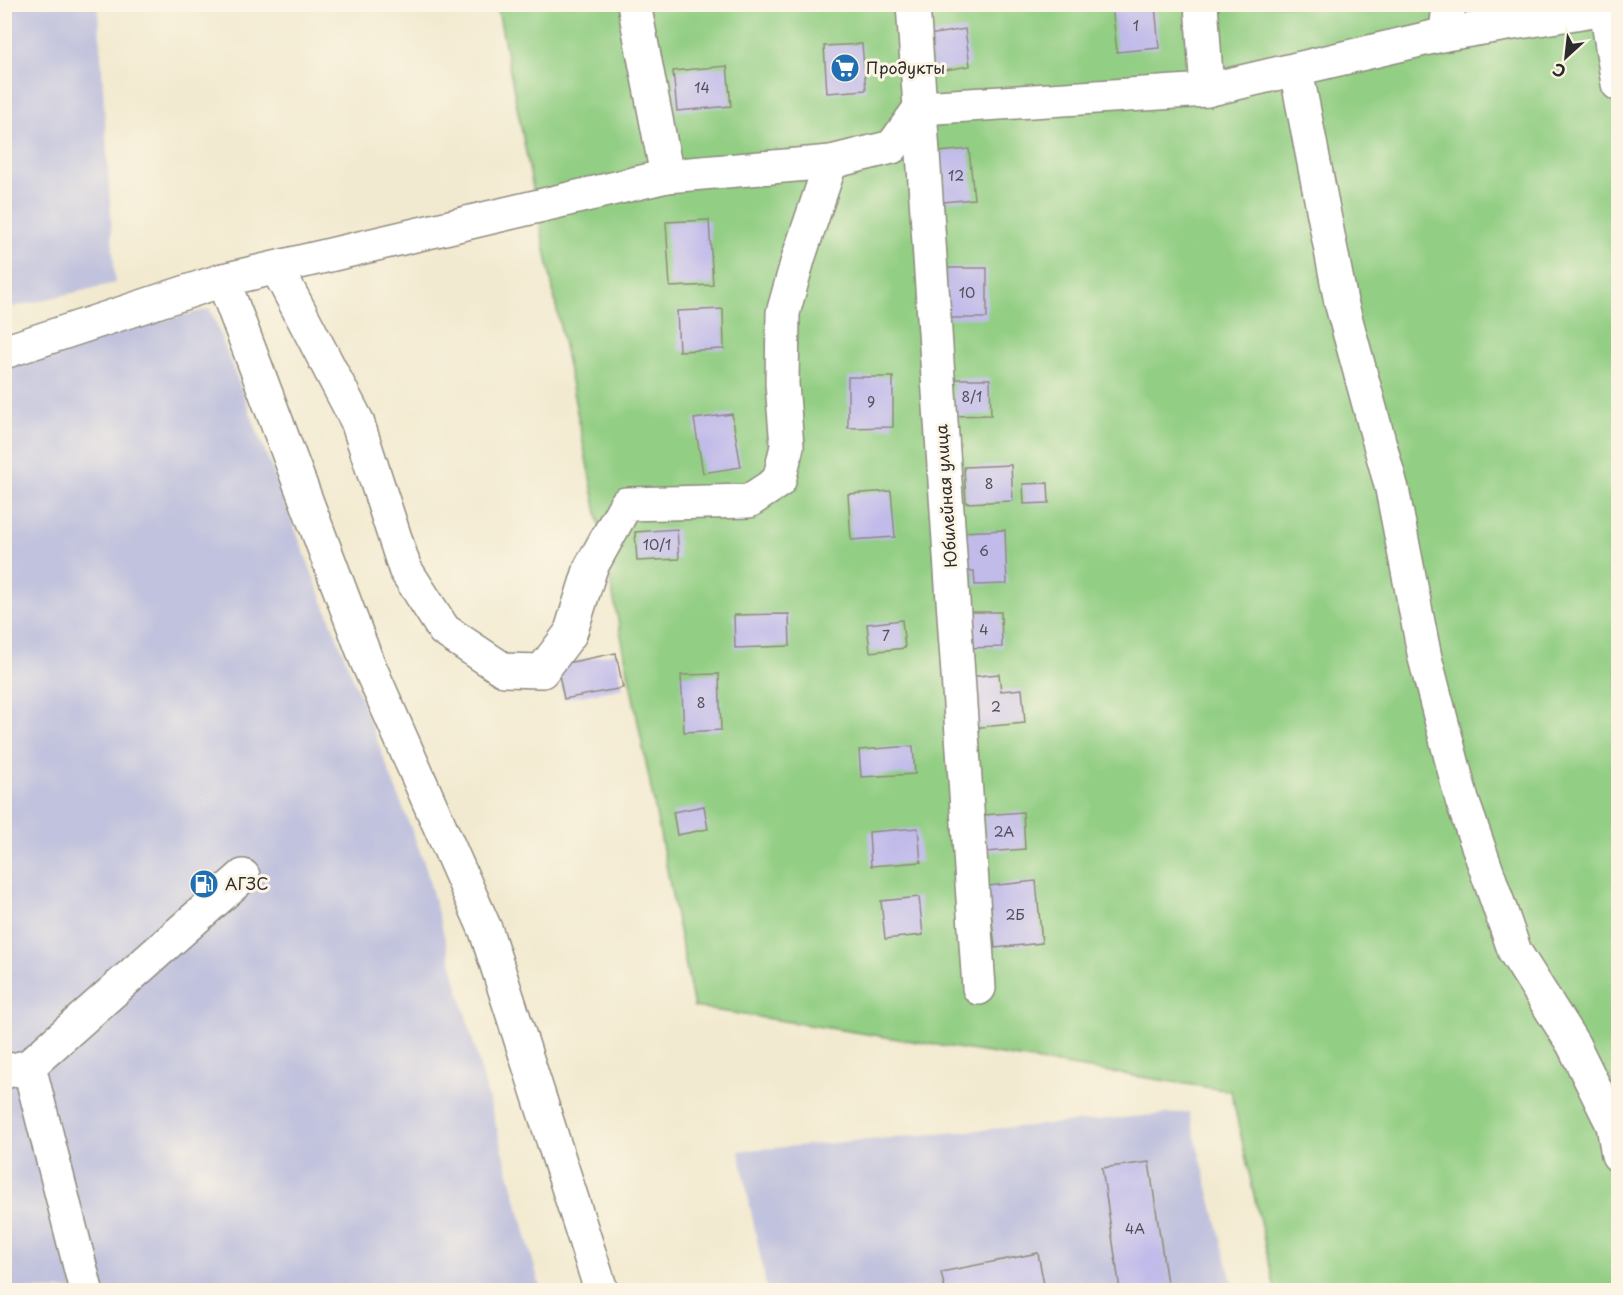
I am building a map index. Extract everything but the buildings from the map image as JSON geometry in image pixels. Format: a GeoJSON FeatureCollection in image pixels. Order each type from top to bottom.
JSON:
{"type":"FeatureCollection","features":[{"type":"Feature","properties":{"kind":"street"},"geometry":{"type":"LineString","coordinates":[[634,4],[667,176]]}},
{"type":"Feature","properties":{"kind":"street","name":"Юбилейная улица"},"geometry":{"type":"LineString","coordinates":[[913,4],[979,988]]}},
{"type":"Feature","properties":{"kind":"street"},"geometry":{"type":"LineString","coordinates":[[1201,4],[1207,90]]}},
{"type":"Feature","properties":{"kind":"street"},"geometry":{"type":"LineString","coordinates":[[4,352],[223,280],[667,176],[831,162],[892,147],[920,108],[1207,90],[1296,70],[1448,19],[1612,8],[1618,84]]}},
{"type":"Feature","properties":{"kind":"street"},"geometry":{"type":"LineString","coordinates":[[1296,70],[1341,302],[1392,489],[1425,658],[1462,800],[1515,952],[1573,1044],[1613,1125],[1618,1155]]}},
{"type":"Feature","properties":{"kind":"street"},"geometry":{"type":"LineString","coordinates":[[277,268],[357,421],[405,569],[444,630],[504,670],[542,671],[570,634],[591,567],[626,504],[749,501],[779,481],[787,446],[782,384],[783,313],[799,256],[831,162]]}},
{"type":"Feature","properties":{"kind":"street"},"geometry":{"type":"LineString","coordinates":[[223,280],[366,659],[486,931],[601,1290]]}},
{"type":"Feature","properties":{"kind":"street"},"geometry":{"type":"LineString","coordinates":[[86,1290],[17,1069],[243,876]]}},
{"type":"Feature","properties":{"kind":"shaded area"},"geometry":{"type":"Polygon","coordinates":[[[4,5],[98,5],[115,283],[5,309],[4,5]]]}},
{"type":"Feature","properties":{"kind":"shaded area"},"geometry":{"type":"Polygon","coordinates":[[[210,309],[424,862],[541,1290],[5,1290],[4,359],[210,309]]]}},
{"type":"Feature","properties":{"kind":"shaded area"},"geometry":{"type":"Polygon","coordinates":[[[1189,1112],[1234,1290],[767,1290],[739,1151],[1189,1112]]]}},
{"type":"Feature","properties":{"kind":"green space"},"geometry":{"type":"Polygon","coordinates":[[[497,5],[1618,5],[1618,1290],[1275,1290],[1231,1091],[694,1007],[497,5]]]}},
{"type":"Feature","properties":{"kind":"place","name":"Продукты"},"geometry":{"type":"Point","coordinates":[845,68]}},
{"type":"Feature","properties":{"kind":"place","name":"АГЗС"},"geometry":{"type":"Point","coordinates":[204,884]}}]}
